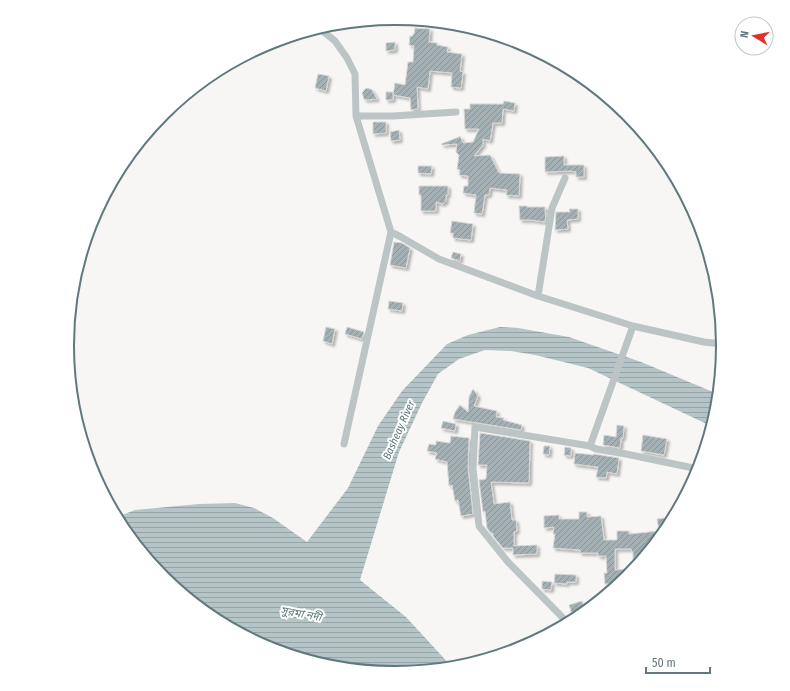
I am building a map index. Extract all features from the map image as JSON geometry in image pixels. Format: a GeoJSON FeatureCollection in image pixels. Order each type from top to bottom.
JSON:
{"type":"FeatureCollection","features":[{"type":"Feature","properties":{"kind":"street"},"geometry":{"type":"LineString","coordinates":[[325,33],[336,41],[355,74],[356,116],[391,232],[344,444]]}},
{"type":"Feature","properties":{"kind":"street"},"geometry":{"type":"LineString","coordinates":[[356,116],[393,116],[456,112]]}},
{"type":"Feature","properties":{"kind":"street"},"geometry":{"type":"LineString","coordinates":[[538,296],[552,208],[565,178]]}},
{"type":"Feature","properties":{"kind":"street"},"geometry":{"type":"LineString","coordinates":[[391,232],[401,236],[439,259],[538,296],[633,326],[716,343]]}},
{"type":"Feature","properties":{"kind":"street"},"geometry":{"type":"LineString","coordinates":[[590,446],[633,326]]}},
{"type":"Feature","properties":{"kind":"street"},"geometry":{"type":"LineString","coordinates":[[564,618],[508,562],[479,526],[473,468],[475,427],[590,446],[596,450],[626,454],[691,468]]}},
{"type":"Feature","properties":{"kind":"water"},"geometry":{"type":"Polygon","coordinates":[[[500,327],[518,328],[569,337],[641,362],[712,392],[706,424],[588,368],[535,355],[511,351],[485,350],[459,359],[438,374],[422,403],[399,452],[360,580],[406,617],[447,662],[395,666],[353,663],[312,655],[272,642],[235,623],[200,600],[168,572],[154,557],[123,515],[135,510],[199,504],[235,503],[254,508],[273,518],[307,542],[348,488],[378,426],[402,391],[447,344],[468,335],[500,327]]]}},
{"type":"Feature","properties":{"kind":"building"},"geometry":{"type":"Polygon","coordinates":[[[415,28],[430,29],[429,42],[448,47],[447,52],[462,54],[460,71],[463,72],[461,88],[451,87],[452,73],[430,71],[428,89],[417,87],[418,109],[411,110],[410,98],[393,95],[395,83],[405,85],[408,62],[413,62],[414,46],[409,45],[410,36],[413,36],[415,28]]]}},
{"type":"Feature","properties":{"kind":"building"},"geometry":{"type":"Polygon","coordinates":[[[395,42],[395,50],[386,51],[386,43],[395,42]]]}},
{"type":"Feature","properties":{"kind":"building"},"geometry":{"type":"Polygon","coordinates":[[[318,74],[329,76],[326,91],[315,88],[318,74]]]}},
{"type":"Feature","properties":{"kind":"building"},"geometry":{"type":"Polygon","coordinates":[[[368,88],[372,90],[377,99],[364,99],[362,93],[368,88]]]}},
{"type":"Feature","properties":{"kind":"building"},"geometry":{"type":"Polygon","coordinates":[[[386,92],[393,92],[393,100],[386,100],[386,92]]]}},
{"type":"Feature","properties":{"kind":"building"},"geometry":{"type":"Polygon","coordinates":[[[504,101],[515,103],[514,111],[503,109],[502,123],[493,123],[490,141],[483,139],[483,145],[474,156],[490,155],[499,173],[520,174],[519,196],[506,195],[507,190],[490,188],[489,195],[485,195],[482,214],[474,213],[476,195],[463,193],[464,186],[468,186],[468,176],[459,175],[460,170],[457,169],[459,155],[456,152],[457,144],[441,144],[460,136],[463,143],[473,142],[479,129],[465,129],[464,109],[470,109],[470,104],[503,104],[504,101]]]}},
{"type":"Feature","properties":{"kind":"building"},"geometry":{"type":"Polygon","coordinates":[[[373,122],[386,122],[386,133],[373,134],[373,122]]]}},
{"type":"Feature","properties":{"kind":"building"},"geometry":{"type":"Polygon","coordinates":[[[399,130],[400,140],[391,141],[390,132],[399,130]]]}},
{"type":"Feature","properties":{"kind":"building"},"geometry":{"type":"Polygon","coordinates":[[[564,156],[564,165],[584,165],[584,177],[576,177],[576,172],[571,171],[545,172],[545,157],[564,156]]]}},
{"type":"Feature","properties":{"kind":"building"},"geometry":{"type":"Polygon","coordinates":[[[418,166],[432,166],[431,174],[418,173],[418,166]]]}},
{"type":"Feature","properties":{"kind":"building"},"geometry":{"type":"Polygon","coordinates":[[[419,186],[448,186],[446,201],[443,204],[436,202],[436,211],[421,211],[421,195],[419,195],[419,186]]]}},
{"type":"Feature","properties":{"kind":"building"},"geometry":{"type":"Polygon","coordinates":[[[519,206],[545,207],[545,222],[520,220],[519,206]]]}},
{"type":"Feature","properties":{"kind":"building"},"geometry":{"type":"Polygon","coordinates":[[[569,209],[578,209],[578,219],[567,220],[568,229],[555,230],[556,212],[570,212],[569,209]]]}},
{"type":"Feature","properties":{"kind":"building"},"geometry":{"type":"Polygon","coordinates":[[[452,221],[473,224],[471,240],[453,238],[453,233],[450,233],[452,221]]]}},
{"type":"Feature","properties":{"kind":"building"},"geometry":{"type":"Polygon","coordinates":[[[394,242],[402,243],[410,248],[406,268],[390,265],[394,242]]]}},
{"type":"Feature","properties":{"kind":"building"},"geometry":{"type":"Polygon","coordinates":[[[453,252],[461,254],[460,261],[451,258],[453,252]]]}},
{"type":"Feature","properties":{"kind":"building"},"geometry":{"type":"Polygon","coordinates":[[[389,301],[403,303],[402,311],[388,309],[389,301]]]}},
{"type":"Feature","properties":{"kind":"building"},"geometry":{"type":"Polygon","coordinates":[[[326,327],[335,329],[332,344],[323,341],[326,327]]]}},
{"type":"Feature","properties":{"kind":"building"},"geometry":{"type":"Polygon","coordinates":[[[347,327],[364,332],[362,339],[345,334],[347,327]]]}},
{"type":"Feature","properties":{"kind":"building"},"geometry":{"type":"Polygon","coordinates":[[[473,389],[478,396],[474,406],[497,411],[496,417],[504,418],[503,420],[522,425],[521,430],[453,419],[455,412],[460,405],[468,412],[469,397],[473,389]]]}},
{"type":"Feature","properties":{"kind":"building"},"geometry":{"type":"Polygon","coordinates":[[[443,421],[456,424],[455,431],[441,428],[443,421]]]}},
{"type":"Feature","properties":{"kind":"building"},"geometry":{"type":"Polygon","coordinates":[[[617,425],[624,426],[620,448],[603,445],[604,435],[616,437],[617,425]]]}},
{"type":"Feature","properties":{"kind":"building"},"geometry":{"type":"Polygon","coordinates":[[[480,433],[530,441],[529,483],[491,482],[494,504],[510,502],[512,520],[516,520],[517,531],[514,532],[514,546],[537,545],[537,554],[513,555],[513,548],[503,548],[493,536],[493,533],[491,533],[487,528],[485,511],[483,512],[479,480],[486,479],[487,465],[478,465],[480,433]]]}},
{"type":"Feature","properties":{"kind":"building"},"geometry":{"type":"Polygon","coordinates":[[[643,435],[667,439],[664,455],[641,451],[643,435]]]}},
{"type":"Feature","properties":{"kind":"building"},"geometry":{"type":"Polygon","coordinates":[[[451,436],[469,438],[468,468],[473,514],[461,516],[458,500],[455,501],[452,485],[449,486],[447,462],[435,459],[437,453],[427,451],[429,444],[436,445],[436,441],[450,443],[451,436]]]}},
{"type":"Feature","properties":{"kind":"building"},"geometry":{"type":"Polygon","coordinates":[[[544,446],[550,446],[549,455],[543,454],[544,446]]]}},
{"type":"Feature","properties":{"kind":"building"},"geometry":{"type":"Polygon","coordinates":[[[565,447],[571,448],[571,456],[564,455],[565,447]]]}},
{"type":"Feature","properties":{"kind":"building"},"geometry":{"type":"Polygon","coordinates":[[[575,453],[619,458],[617,474],[607,472],[606,478],[596,477],[598,467],[574,464],[575,453]]]}},
{"type":"Feature","properties":{"kind":"building"},"geometry":{"type":"Polygon","coordinates":[[[579,512],[587,512],[587,517],[601,516],[604,540],[617,540],[617,531],[629,531],[629,534],[656,531],[633,560],[633,552],[631,549],[615,549],[615,570],[625,569],[608,584],[605,584],[604,573],[607,573],[606,556],[598,556],[598,553],[580,553],[580,550],[553,548],[555,534],[553,534],[554,527],[544,528],[544,516],[559,515],[559,519],[579,519],[579,512]]]}},
{"type":"Feature","properties":{"kind":"building"},"geometry":{"type":"Polygon","coordinates":[[[657,519],[664,519],[658,528],[657,519]]]}},
{"type":"Feature","properties":{"kind":"building"},"geometry":{"type":"Polygon","coordinates":[[[555,574],[576,575],[576,582],[567,582],[567,584],[554,583],[555,574]]]}},
{"type":"Feature","properties":{"kind":"building"},"geometry":{"type":"Polygon","coordinates":[[[542,581],[552,582],[551,590],[542,589],[542,581]]]}},
{"type":"Feature","properties":{"kind":"building"},"geometry":{"type":"Polygon","coordinates":[[[582,601],[583,605],[572,613],[569,605],[582,601]]]}},
{"type":"Feature","properties":{"kind":"water label","name":"Basheay River"},"geometry":{"type":"Point","coordinates":[399,430]}},
{"type":"Feature","properties":{"kind":"water label","name":"সুরমা নদী"},"geometry":{"type":"Point","coordinates":[301,614]}}]}
